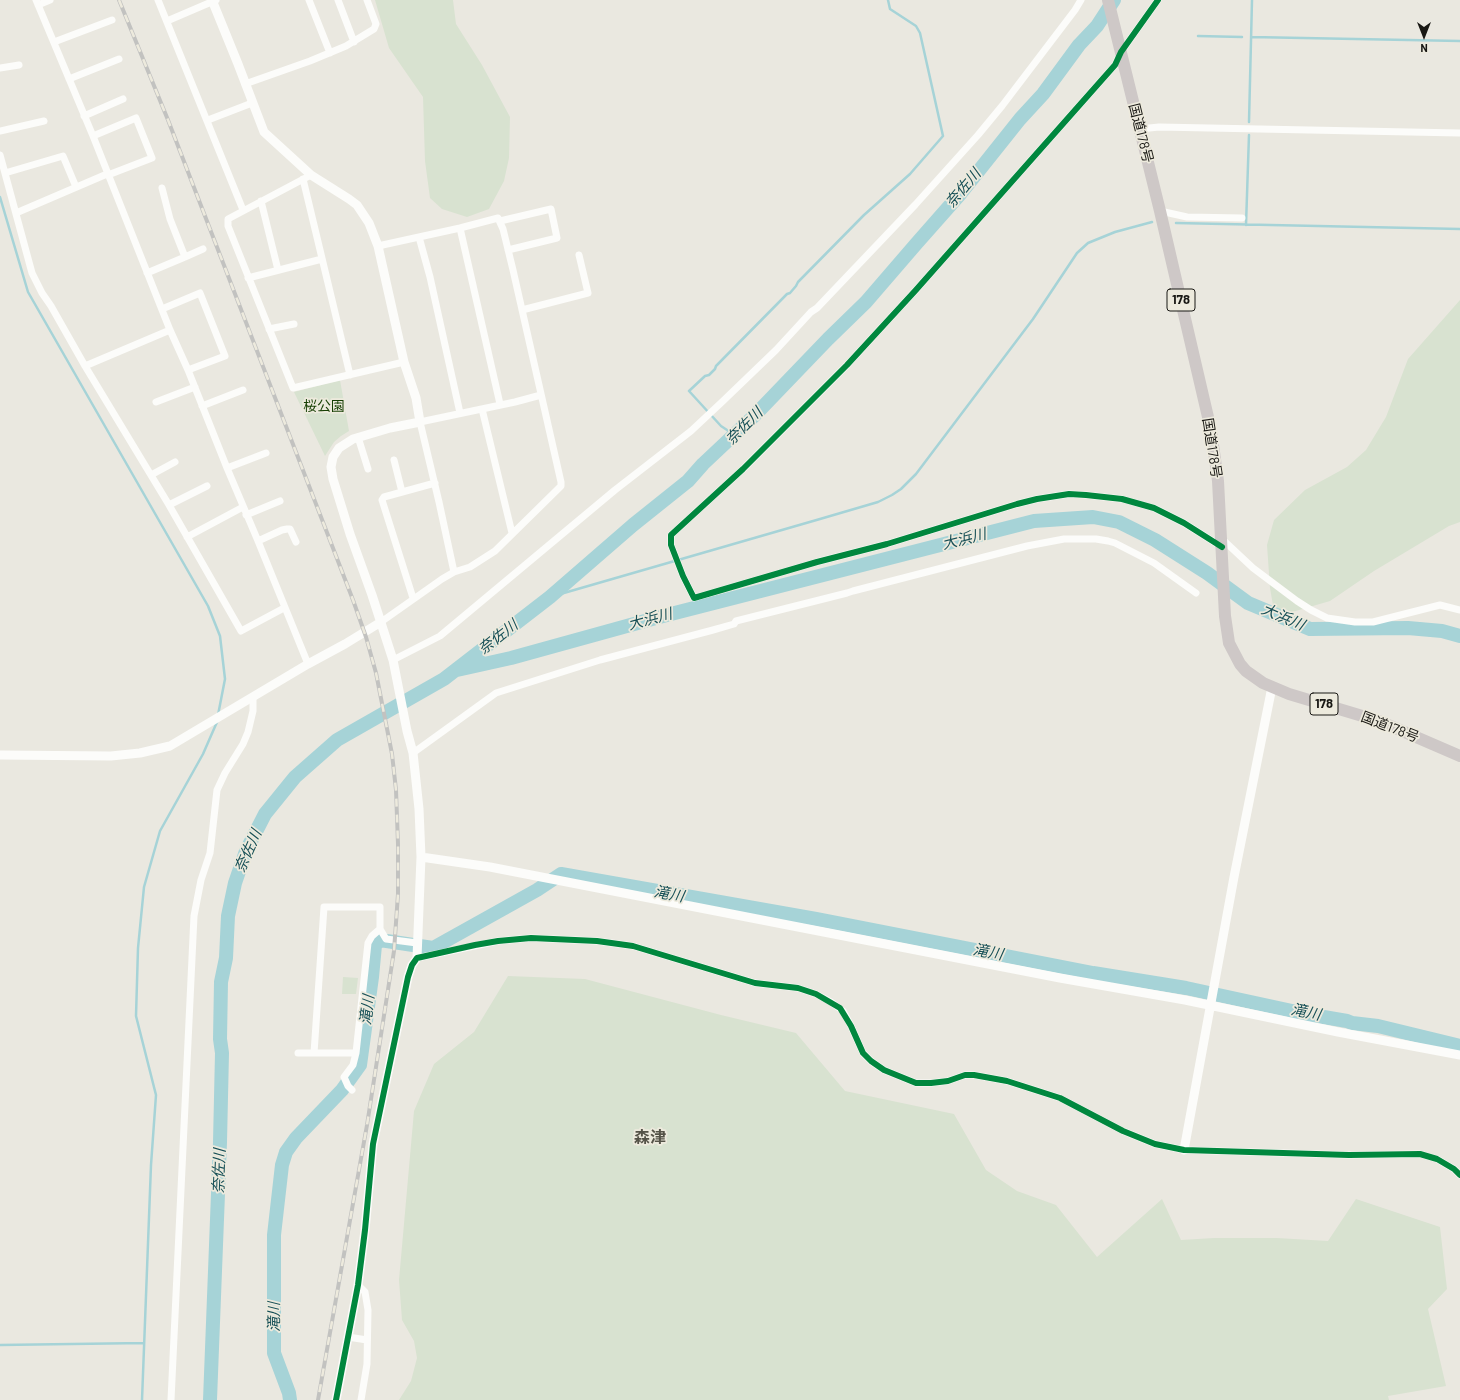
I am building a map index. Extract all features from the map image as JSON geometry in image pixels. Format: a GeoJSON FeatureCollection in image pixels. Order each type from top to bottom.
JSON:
{"type":"FeatureCollection","features":[{"type":"Feature","properties":{"kind":"highway","name":"国道178号"},"geometry":{"type":"LineString","coordinates":[[1108,0],[1160,211],[1211,430],[1218,481],[1225,616],[1229,643],[1240,664],[1253,678],[1289,694],[1380,721],[1460,756]]}},
{"type":"Feature","properties":{"kind":"street"},"geometry":{"type":"LineString","coordinates":[[50,0],[37,2],[308,664]]}},
{"type":"Feature","properties":{"kind":"street"},"geometry":{"type":"LineString","coordinates":[[158,0],[208,120],[243,210]]}},
{"type":"Feature","properties":{"kind":"street"},"geometry":{"type":"LineString","coordinates":[[167,21],[213,0],[264,132],[307,177],[349,198],[357,205],[369,223],[378,246],[404,362],[416,398],[420,422],[454,572]]}},
{"type":"Feature","properties":{"kind":"street"},"geometry":{"type":"LineString","coordinates":[[309,0],[330,53]]}},
{"type":"Feature","properties":{"kind":"street"},"geometry":{"type":"LineString","coordinates":[[338,0],[354,42]]}},
{"type":"Feature","properties":{"kind":"street"},"geometry":{"type":"LineString","coordinates":[[245,84],[330,53],[354,42],[374,29],[376,24],[367,0]]}},
{"type":"Feature","properties":{"kind":"street"},"geometry":{"type":"LineString","coordinates":[[393,660],[440,636],[615,490],[691,431],[739,386],[776,350],[811,312],[817,308],[915,205],[978,135],[1075,10],[1081,0]]}},
{"type":"Feature","properties":{"kind":"street"},"geometry":{"type":"LineString","coordinates":[[1158,0],[1120,49],[1115,65],[916,291],[847,365],[743,469],[671,535],[671,545],[683,576],[694,598],[817,562],[887,544],[1018,504],[1061,495],[1086,494],[1138,502],[1169,515],[1221,542],[1302,604],[1327,618],[1355,622],[1373,622],[1440,605],[1460,610]]}},
{"type":"Feature","properties":{"kind":"street"},"geometry":{"type":"LineString","coordinates":[[54,42],[112,20]]}},
{"type":"Feature","properties":{"kind":"street"},"geometry":{"type":"LineString","coordinates":[[69,79],[119,59]]}},
{"type":"Feature","properties":{"kind":"street"},"geometry":{"type":"LineString","coordinates":[[0,68],[19,65]]}},
{"type":"Feature","properties":{"kind":"street"},"geometry":{"type":"LineString","coordinates":[[84,116],[123,99]]}},
{"type":"Feature","properties":{"kind":"street"},"geometry":{"type":"LineString","coordinates":[[208,120],[252,103]]}},
{"type":"Feature","properties":{"kind":"street"},"geometry":{"type":"LineString","coordinates":[[16,212],[108,174],[152,158],[136,118],[93,136]]}},
{"type":"Feature","properties":{"kind":"street"},"geometry":{"type":"LineString","coordinates":[[0,131],[44,121]]}},
{"type":"Feature","properties":{"kind":"street"},"geometry":{"type":"LineString","coordinates":[[1140,129],[1159,127],[1460,132]]}},
{"type":"Feature","properties":{"kind":"street"},"geometry":{"type":"LineString","coordinates":[[0,155],[32,273],[42,294],[51,306],[85,366],[169,505],[241,632],[284,608]]}},
{"type":"Feature","properties":{"kind":"street"},"geometry":{"type":"LineString","coordinates":[[5,172],[62,156],[76,187]]}},
{"type":"Feature","properties":{"kind":"street"},"geometry":{"type":"LineString","coordinates":[[307,177],[228,219],[228,226],[293,388],[404,362]]}},
{"type":"Feature","properties":{"kind":"street"},"geometry":{"type":"LineString","coordinates":[[307,177],[322,259],[350,375]]}},
{"type":"Feature","properties":{"kind":"street"},"geometry":{"type":"LineString","coordinates":[[162,188],[170,218],[184,256]]}},
{"type":"Feature","properties":{"kind":"street"},"geometry":{"type":"LineString","coordinates":[[261,201],[278,270]]}},
{"type":"Feature","properties":{"kind":"street"},"geometry":{"type":"LineString","coordinates":[[378,246],[498,218],[500,221],[551,209],[558,238],[508,250]]}},
{"type":"Feature","properties":{"kind":"street"},"geometry":{"type":"LineString","coordinates":[[1160,211],[1187,217],[1242,218]]}},
{"type":"Feature","properties":{"kind":"street"},"geometry":{"type":"LineString","coordinates":[[0,755],[111,756],[140,753],[170,746],[381,622],[413,598],[454,572],[470,568],[495,551],[560,486],[561,482],[500,221]]}},
{"type":"Feature","properties":{"kind":"street"},"geometry":{"type":"LineString","coordinates":[[460,228],[500,404]]}},
{"type":"Feature","properties":{"kind":"street"},"geometry":{"type":"LineString","coordinates":[[419,237],[430,277],[460,413]]}},
{"type":"Feature","properties":{"kind":"street"},"geometry":{"type":"LineString","coordinates":[[147,272],[203,249]]}},
{"type":"Feature","properties":{"kind":"street"},"geometry":{"type":"LineString","coordinates":[[522,310],[588,294],[579,255]]}},
{"type":"Feature","properties":{"kind":"street"},"geometry":{"type":"LineString","coordinates":[[248,278],[322,259]]}},
{"type":"Feature","properties":{"kind":"street"},"geometry":{"type":"LineString","coordinates":[[162,309],[200,293],[225,356],[188,370]]}},
{"type":"Feature","properties":{"kind":"street"},"geometry":{"type":"LineString","coordinates":[[269,330],[294,324]]}},
{"type":"Feature","properties":{"kind":"street"},"geometry":{"type":"LineString","coordinates":[[85,366],[170,330]]}},
{"type":"Feature","properties":{"kind":"street"},"geometry":{"type":"LineString","coordinates":[[156,402],[194,387]]}},
{"type":"Feature","properties":{"kind":"street"},"geometry":{"type":"LineString","coordinates":[[202,406],[243,390]]}},
{"type":"Feature","properties":{"kind":"street"},"geometry":{"type":"LineString","coordinates":[[336,1400],[358,1285],[373,1144],[408,977],[412,965],[417,958],[421,858],[419,808],[413,753],[407,731],[393,660],[333,479],[331,467],[333,457],[339,448],[358,437],[541,395]]}},
{"type":"Feature","properties":{"kind":"street"},"geometry":{"type":"LineString","coordinates":[[482,409],[512,533]]}},
{"type":"Feature","properties":{"kind":"street"},"geometry":{"type":"LineString","coordinates":[[358,437],[368,469]]}},
{"type":"Feature","properties":{"kind":"street"},"geometry":{"type":"LineString","coordinates":[[227,468],[266,452]]}},
{"type":"Feature","properties":{"kind":"street"},"geometry":{"type":"LineString","coordinates":[[394,460],[402,492]]}},
{"type":"Feature","properties":{"kind":"street"},"geometry":{"type":"LineString","coordinates":[[151,475],[174,462]]}},
{"type":"Feature","properties":{"kind":"street"},"geometry":{"type":"LineString","coordinates":[[413,598],[382,500],[384,497],[435,483]]}},
{"type":"Feature","properties":{"kind":"street"},"geometry":{"type":"LineString","coordinates":[[169,505],[208,486]]}},
{"type":"Feature","properties":{"kind":"street"},"geometry":{"type":"LineString","coordinates":[[246,515],[280,501]]}},
{"type":"Feature","properties":{"kind":"street"},"geometry":{"type":"LineString","coordinates":[[187,536],[243,506]]}},
{"type":"Feature","properties":{"kind":"street"},"geometry":{"type":"LineString","coordinates":[[258,541],[282,530],[290,529],[296,542]]}},
{"type":"Feature","properties":{"kind":"street"},"geometry":{"type":"LineString","coordinates":[[413,753],[496,693],[600,660],[734,624],[736,621],[847,594],[853,591],[1027,546],[1064,539],[1096,539],[1108,541],[1115,543],[1154,563],[1196,593]]}},
{"type":"Feature","properties":{"kind":"street"},"geometry":{"type":"LineString","coordinates":[[1184,1150],[1234,877],[1272,687]]}},
{"type":"Feature","properties":{"kind":"street"},"geometry":{"type":"LineString","coordinates":[[171,1400],[194,916],[201,880],[210,853],[218,790],[225,773],[243,744],[248,732],[253,711],[253,698]]}},
{"type":"Feature","properties":{"kind":"street"},"geometry":{"type":"LineString","coordinates":[[421,858],[490,867],[1060,978],[1211,1005],[1338,1032],[1460,1055]]}},
{"type":"Feature","properties":{"kind":"street"},"geometry":{"type":"LineString","coordinates":[[314,1052],[324,907],[380,907],[380,929],[386,939],[417,943]]}},
{"type":"Feature","properties":{"kind":"street"},"geometry":{"type":"LineString","coordinates":[[352,1090],[348,1086],[344,1077],[353,1065],[356,1053],[368,943],[372,936],[380,929]]}},
{"type":"Feature","properties":{"kind":"street"},"geometry":{"type":"LineString","coordinates":[[417,958],[498,941],[530,938],[597,941],[633,946],[755,983],[798,988],[816,994],[831,1002],[843,1011],[852,1026],[863,1053],[871,1061],[884,1070],[916,1083],[931,1083],[965,1075],[974,1075],[1007,1081],[1060,1098],[1123,1131],[1155,1144],[1184,1150],[1349,1155],[1420,1154],[1437,1160],[1454,1169],[1460,1175]]}},
{"type":"Feature","properties":{"kind":"street"},"geometry":{"type":"LineString","coordinates":[[298,1052],[356,1053]]}},
{"type":"Feature","properties":{"kind":"street"},"geometry":{"type":"LineString","coordinates":[[358,1285],[365,1292],[368,1310],[366,1364],[361,1400]]}},
{"type":"Feature","properties":{"kind":"street"},"geometry":{"type":"LineString","coordinates":[[348,1337],[367,1340]]}},
{"type":"Feature","properties":{"kind":"green space"},"geometry":{"type":"Polygon","coordinates":[[[375,0],[453,0],[456,24],[482,65],[510,117],[509,158],[504,181],[489,209],[467,217],[442,209],[430,198],[425,161],[423,97],[389,48],[375,0]]]}},
{"type":"Feature","properties":{"kind":"green space"},"geometry":{"type":"Polygon","coordinates":[[[1460,300],[1460,522],[1449,526],[1374,571],[1330,601],[1275,617],[1270,588],[1267,545],[1274,520],[1305,490],[1347,467],[1366,450],[1386,417],[1408,359],[1460,300]]]}},
{"type":"Feature","properties":{"kind":"green space","name":"桜公園"},"geometry":{"type":"Polygon","coordinates":[[[340,380],[349,431],[334,442],[325,456],[294,392],[340,380]]]}},
{"type":"Feature","properties":{"kind":"green space"},"geometry":{"type":"Polygon","coordinates":[[[508,976],[585,979],[796,1033],[845,1091],[954,1114],[986,1170],[1017,1191],[1056,1205],[1097,1257],[1162,1199],[1181,1240],[1214,1238],[1277,1238],[1328,1241],[1356,1199],[1440,1227],[1447,1289],[1428,1309],[1446,1386],[1388,1396],[1389,1400],[399,1400],[411,1381],[417,1358],[414,1341],[402,1320],[399,1280],[414,1111],[434,1064],[474,1032],[508,976]]]}},
{"type":"Feature","properties":{"kind":"green space"},"geometry":{"type":"Polygon","coordinates":[[[343,977],[358,978],[356,994],[342,994],[343,977]]]}},
{"type":"Feature","properties":{"kind":"waterway"},"geometry":{"type":"LineString","coordinates":[[733,434],[721,426],[689,391],[715,369],[716,366],[787,294],[790,293],[798,282],[864,215],[910,174],[943,136],[920,33],[916,26],[890,9],[888,0]]}},
{"type":"Feature","properties":{"kind":"waterway","name":"奈佐川"},"geometry":{"type":"LineString","coordinates":[[210,1400],[220,1142],[222,1053],[220,1039],[221,982],[226,958],[228,916],[235,883],[246,851],[265,814],[295,777],[337,740],[444,679],[550,597],[633,525],[688,481],[703,464],[754,416],[866,302],[961,193],[1020,119],[1043,94],[1079,45],[1097,26],[1114,0]]}},
{"type":"Feature","properties":{"kind":"waterway"},"geometry":{"type":"LineString","coordinates":[[1249,122],[1252,0]]}},
{"type":"Feature","properties":{"kind":"waterway"},"geometry":{"type":"LineString","coordinates":[[1198,36],[1242,37]]}},
{"type":"Feature","properties":{"kind":"waterway"},"geometry":{"type":"LineString","coordinates":[[1251,37],[1460,41]]}},
{"type":"Feature","properties":{"kind":"waterway"},"geometry":{"type":"LineString","coordinates":[[1246,225],[1249,135]]}},
{"type":"Feature","properties":{"kind":"waterway"},"geometry":{"type":"LineString","coordinates":[[0,197],[28,292],[208,606],[220,636],[225,679],[218,715]]}},
{"type":"Feature","properties":{"kind":"waterway"},"geometry":{"type":"LineString","coordinates":[[550,597],[878,502],[892,495],[901,489],[916,474],[1033,319],[1077,253],[1088,243],[1115,232],[1152,222]]}},
{"type":"Feature","properties":{"kind":"waterway"},"geometry":{"type":"LineString","coordinates":[[1176,223],[1460,229]]}},
{"type":"Feature","properties":{"kind":"waterway","name":"大浜川"},"geometry":{"type":"LineString","coordinates":[[457,670],[511,658],[663,616],[1034,521],[1093,517],[1119,522],[1155,540],[1207,573],[1248,603],[1310,629],[1408,628],[1442,631],[1460,636]]}},
{"type":"Feature","properties":{"kind":"waterway"},"geometry":{"type":"LineString","coordinates":[[142,1400],[151,1165],[156,1095],[136,1016],[138,948],[144,887],[160,831],[203,754],[217,722]]}},
{"type":"Feature","properties":{"kind":"waterway","name":"滝川"},"geometry":{"type":"LineString","coordinates":[[290,1400],[289,1393],[274,1353],[274,1235],[282,1165],[286,1152],[296,1138],[342,1090],[360,1065],[375,945],[380,940],[433,948],[537,890],[561,874],[816,919],[1093,973],[1186,988],[1306,1014],[1352,1023],[1378,1026],[1460,1046]]}},
{"type":"Feature","properties":{"kind":"waterway"},"geometry":{"type":"LineString","coordinates":[[0,1345],[144,1343]]}},
{"type":"Feature","properties":{"kind":"railway"},"geometry":{"type":"LineString","coordinates":[[119,0],[168,120],[353,600],[366,637],[376,673],[392,754],[396,790],[398,844],[398,894],[394,951],[367,1125],[318,1400]]}},
{"type":"Feature","properties":{"kind":"cycle path"},"geometry":{"type":"LineString","coordinates":[[1158,0],[1121,52],[1115,65],[915,291],[847,365],[743,469],[671,535],[671,545],[683,576],[694,598],[817,562],[887,544],[1017,504],[1069,494],[1122,499],[1154,508],[1184,523],[1222,547]]}},
{"type":"Feature","properties":{"kind":"cycle path"},"geometry":{"type":"LineString","coordinates":[[336,1400],[358,1285],[373,1144],[408,977],[412,965],[417,958],[475,945],[531,938],[597,941],[633,946],[755,983],[798,988],[816,994],[840,1008],[851,1026],[863,1053],[884,1070],[916,1083],[948,1081],[965,1075],[974,1075],[1007,1081],[1060,1098],[1123,1131],[1155,1144],[1184,1150],[1349,1155],[1420,1154],[1437,1159],[1454,1169],[1460,1175]]}},
{"type":"Feature","properties":{"kind":"district","name":"森津"},"geometry":{"type":"Point","coordinates":[650,1138]}}]}
